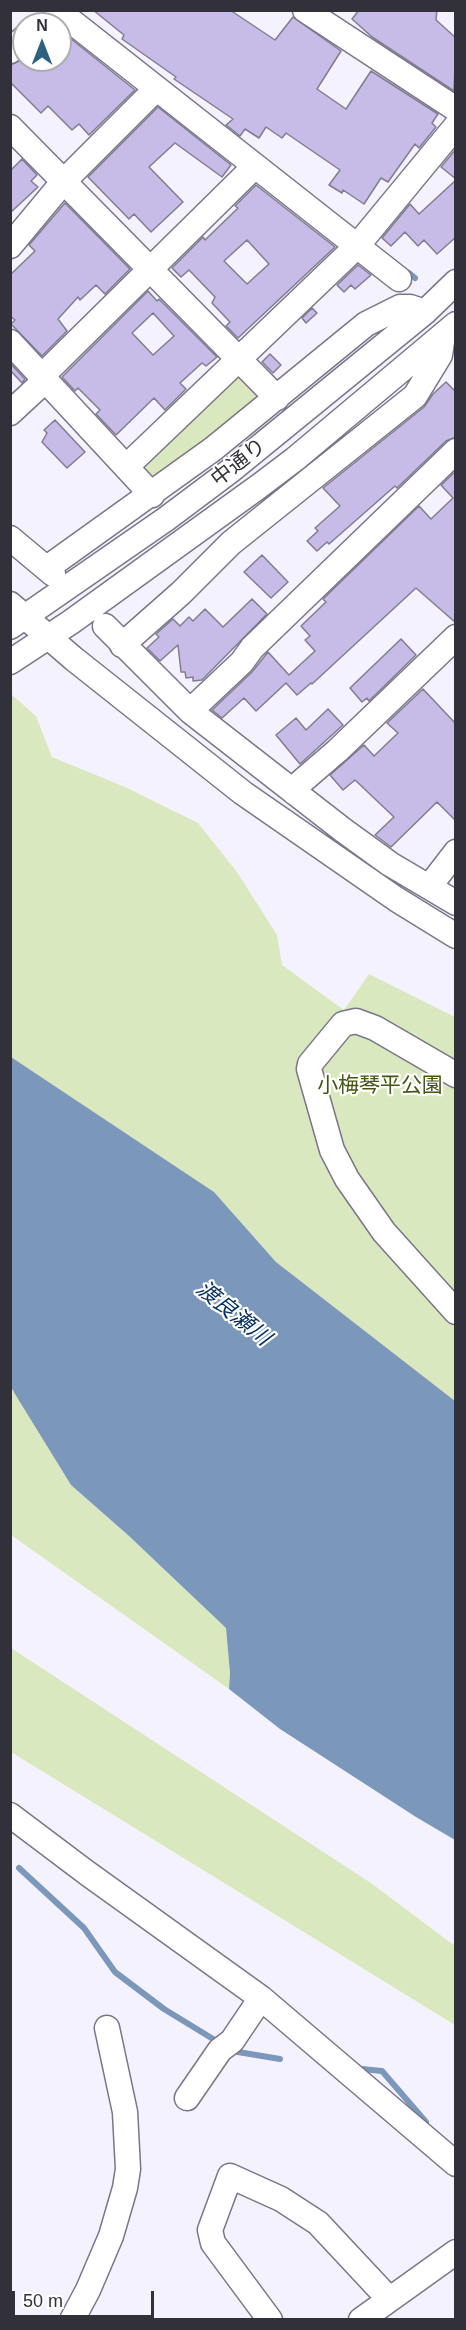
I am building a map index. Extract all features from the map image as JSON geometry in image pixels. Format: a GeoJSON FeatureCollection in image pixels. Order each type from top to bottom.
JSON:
{"type":"FeatureCollection","features":[{"type":"Feature","properties":{"kind":"street"},"geometry":{"type":"LineString","coordinates":[[55,10],[399,279]]}},
{"type":"Feature","properties":{"kind":"street"},"geometry":{"type":"LineString","coordinates":[[305,10],[456,109]]}},
{"type":"Feature","properties":{"kind":"street"},"geometry":{"type":"LineString","coordinates":[[10,246],[64,181],[156,89]]}},
{"type":"Feature","properties":{"kind":"street"},"geometry":{"type":"LineString","coordinates":[[127,466],[357,246],[456,126]]}},
{"type":"Feature","properties":{"kind":"street"},"geometry":{"type":"LineString","coordinates":[[10,127],[153,269],[277,398]]}},
{"type":"Feature","properties":{"kind":"street"},"geometry":{"type":"LineString","coordinates":[[10,413],[37,388],[48,370],[254,167]]}},
{"type":"Feature","properties":{"kind":"street","name":"中通り"},"geometry":{"type":"LineString","coordinates":[[16,616],[166,519],[230,471],[425,312],[456,282]]}},
{"type":"Feature","properties":{"kind":"street"},"geometry":{"type":"LineString","coordinates":[[10,538],[50,571],[277,398],[376,317],[400,307],[410,307],[425,312]]}},
{"type":"Feature","properties":{"kind":"street"},"geometry":{"type":"LineString","coordinates":[[122,645],[245,533],[415,396],[440,355],[449,330]]}},
{"type":"Feature","properties":{"kind":"street","name":"中通り"},"geometry":{"type":"LineString","coordinates":[[10,662],[195,534],[295,459],[449,330]]}},
{"type":"Feature","properties":{"kind":"street"},"geometry":{"type":"LineString","coordinates":[[10,342],[152,495]]}},
{"type":"Feature","properties":{"kind":"street"},"geometry":{"type":"LineString","coordinates":[[190,711],[242,663],[252,648],[456,451]]}},
{"type":"Feature","properties":{"kind":"street"},"geometry":{"type":"LineString","coordinates":[[16,616],[50,636],[74,659],[243,792],[387,893],[456,936]]}},
{"type":"Feature","properties":{"kind":"street"},"geometry":{"type":"LineString","coordinates":[[105,626],[190,711],[390,864],[456,903]]}},
{"type":"Feature","properties":{"kind":"street"},"geometry":{"type":"LineString","coordinates":[[295,793],[301,782],[337,751],[456,637]]}},
{"type":"Feature","properties":{"kind":"street"},"geometry":{"type":"LineString","coordinates":[[429,887],[456,852]]}},
{"type":"Feature","properties":{"kind":"street"},"geometry":{"type":"LineString","coordinates":[[456,1075],[375,1028],[357,1021],[343,1024],[310,1064],[309,1069],[332,1150],[347,1179],[384,1232],[456,1312]]}},
{"type":"Feature","properties":{"kind":"street"},"geometry":{"type":"LineString","coordinates":[[10,1815],[87,1874],[261,1998],[456,2164]]}},
{"type":"Feature","properties":{"kind":"street"},"geometry":{"type":"LineString","coordinates":[[187,2098],[220,2050],[232,2041],[261,1998]]}},
{"type":"Feature","properties":{"kind":"street"},"geometry":{"type":"LineString","coordinates":[[72,2319],[88,2290],[111,2236],[128,2169],[125,2112],[107,2028]]}},
{"type":"Feature","properties":{"kind":"street"},"geometry":{"type":"LineString","coordinates":[[270,2319],[213,2243],[210,2230],[230,2176],[281,2199],[318,2223],[389,2299]]}},
{"type":"Feature","properties":{"kind":"street"},"geometry":{"type":"LineString","coordinates":[[362,2319],[456,2252]]}},
{"type":"Feature","properties":{"kind":"green space"},"geometry":{"type":"Polygon","coordinates":[[[234,373],[242,373],[263,399],[157,481],[140,469],[234,373]]]}},
{"type":"Feature","properties":{"kind":"green space","name":"小梅琴平公園"},"geometry":{"type":"Polygon","coordinates":[[[10,693],[36,716],[52,757],[125,787],[198,823],[237,872],[277,935],[282,965],[344,1010],[369,974],[455,1017],[455,1401],[276,1262],[214,1192],[11,1057],[10,693]]]}},
{"type":"Feature","properties":{"kind":"green space"},"geometry":{"type":"Polygon","coordinates":[[[10,1385],[71,1485],[129,1536],[226,1628],[229,1689],[11,1535],[10,1385]]]}},
{"type":"Feature","properties":{"kind":"green space"},"geometry":{"type":"Polygon","coordinates":[[[11,1648],[371,1883],[455,1946],[455,2025],[11,1752],[11,1648]]]}},
{"type":"Feature","properties":{"kind":"water","name":"渡良瀬川"},"geometry":{"type":"Polygon","coordinates":[[[11,1057],[214,1192],[276,1262],[455,1401],[455,1840],[280,1729],[229,1689],[226,1628],[129,1536],[71,1485],[15,1394],[10,1385],[11,1057]]]}},
{"type":"Feature","properties":{"kind":"building"},"geometry":{"type":"Polygon","coordinates":[[[93,10],[230,10],[275,40],[293,17],[341,51],[317,89],[346,109],[371,71],[438,114],[432,123],[436,127],[419,148],[415,144],[388,182],[381,178],[364,204],[343,190],[342,193],[329,185],[340,170],[286,133],[282,138],[266,127],[259,138],[245,129],[240,136],[226,125],[233,119],[174,79],[176,77],[122,39],[124,35],[93,10]]]}},
{"type":"Feature","properties":{"kind":"building"},"geometry":{"type":"Polygon","coordinates":[[[359,10],[437,10],[436,20],[456,38],[454,91],[372,37],[352,19],[359,10]]]}},
{"type":"Feature","properties":{"kind":"building"},"geometry":{"type":"Polygon","coordinates":[[[72,40],[135,90],[89,135],[79,124],[72,130],[48,106],[41,113],[10,82],[10,65],[12,64],[12,72],[72,72],[72,40]]]}},
{"type":"Feature","properties":{"kind":"building"},"geometry":{"type":"Polygon","coordinates":[[[158,107],[231,165],[222,177],[175,143],[149,167],[183,202],[151,232],[134,214],[129,219],[88,177],[158,107]]]}},
{"type":"Feature","properties":{"kind":"building"},"geometry":{"type":"Polygon","coordinates":[[[456,149],[456,179],[441,167],[456,149]]]}},
{"type":"Feature","properties":{"kind":"building"},"geometry":{"type":"Polygon","coordinates":[[[22,159],[37,175],[31,181],[38,187],[10,213],[10,171],[22,159]]]}},
{"type":"Feature","properties":{"kind":"building"},"geometry":{"type":"Polygon","coordinates":[[[456,180],[456,237],[437,254],[424,240],[418,246],[405,232],[391,246],[382,238],[410,204],[419,214],[456,180]]]}},
{"type":"Feature","properties":{"kind":"building"},"geometry":{"type":"Polygon","coordinates":[[[256,185],[335,247],[238,338],[226,326],[230,322],[212,303],[215,297],[189,270],[181,277],[172,268],[203,237],[205,240],[238,208],[235,206],[256,185]],[[247,240],[224,261],[247,284],[269,264],[247,240]]]}},
{"type":"Feature","properties":{"kind":"building"},"geometry":{"type":"Polygon","coordinates":[[[65,203],[130,269],[105,294],[96,285],[80,300],[78,297],[58,319],[67,331],[42,356],[11,324],[15,320],[10,316],[10,275],[35,251],[29,245],[65,203]]]}},
{"type":"Feature","properties":{"kind":"building"},"geometry":{"type":"Polygon","coordinates":[[[358,265],[371,275],[355,289],[351,285],[344,292],[337,285],[358,265]]]}},
{"type":"Feature","properties":{"kind":"building"},"geometry":{"type":"Polygon","coordinates":[[[148,291],[157,301],[159,299],[217,357],[206,366],[202,363],[180,383],[186,389],[165,410],[154,398],[116,435],[96,414],[100,410],[78,388],[75,391],[62,377],[148,291]],[[153,313],[132,333],[153,355],[174,336],[153,313]]]}},
{"type":"Feature","properties":{"kind":"building"},"geometry":{"type":"Polygon","coordinates":[[[312,308],[317,313],[306,323],[302,318],[312,308]]]}},
{"type":"Feature","properties":{"kind":"building"},"geometry":{"type":"Polygon","coordinates":[[[270,354],[281,365],[273,373],[262,362],[270,354]]]}},
{"type":"Feature","properties":{"kind":"building"},"geometry":{"type":"Polygon","coordinates":[[[10,363],[25,379],[22,383],[10,370],[10,363]]]}},
{"type":"Feature","properties":{"kind":"building"},"geometry":{"type":"Polygon","coordinates":[[[446,382],[456,392],[456,437],[446,441],[397,488],[395,486],[329,544],[327,542],[317,551],[307,541],[318,531],[315,528],[340,506],[323,488],[424,407],[433,394],[446,382]]]}},
{"type":"Feature","properties":{"kind":"building"},"geometry":{"type":"Polygon","coordinates":[[[55,420],[85,452],[67,468],[42,442],[47,433],[44,430],[55,420]]]}},
{"type":"Feature","properties":{"kind":"building"},"geometry":{"type":"Polygon","coordinates":[[[456,471],[456,623],[416,588],[312,684],[297,695],[286,683],[256,711],[244,698],[222,718],[212,710],[252,672],[268,652],[289,675],[315,651],[305,640],[310,636],[301,626],[326,602],[323,599],[419,506],[431,519],[453,498],[441,485],[456,471]]]}},
{"type":"Feature","properties":{"kind":"building"},"geometry":{"type":"Polygon","coordinates":[[[262,555],[288,582],[271,598],[244,572],[262,555]]]}},
{"type":"Feature","properties":{"kind":"building"},"geometry":{"type":"Polygon","coordinates":[[[252,599],[267,614],[202,680],[193,681],[193,677],[186,678],[185,672],[181,672],[178,645],[160,661],[147,648],[159,637],[156,634],[173,619],[180,626],[189,617],[193,621],[205,609],[223,627],[252,599]]]}},
{"type":"Feature","properties":{"kind":"building"},"geometry":{"type":"Polygon","coordinates":[[[401,639],[416,655],[369,701],[367,698],[362,702],[350,688],[401,639]]]}},
{"type":"Feature","properties":{"kind":"building"},"geometry":{"type":"Polygon","coordinates":[[[423,689],[456,724],[456,821],[437,802],[391,847],[375,835],[394,817],[355,780],[343,790],[330,775],[364,745],[374,756],[398,733],[387,723],[423,689]]]}},
{"type":"Feature","properties":{"kind":"building"},"geometry":{"type":"Polygon","coordinates":[[[328,709],[343,725],[300,764],[276,735],[296,718],[306,730],[328,709]]]}},
{"type":"Feature","properties":{"kind":"waterway"},"geometry":{"type":"LineString","coordinates":[[409,273],[415,278]]}},
{"type":"Feature","properties":{"kind":"waterway"},"geometry":{"type":"LineString","coordinates":[[19,1868],[84,1928],[115,1972],[164,2009],[218,2042]]}},
{"type":"Feature","properties":{"kind":"waterway"},"geometry":{"type":"LineString","coordinates":[[232,2051],[280,2059]]}},
{"type":"Feature","properties":{"kind":"waterway"},"geometry":{"type":"LineString","coordinates":[[362,2069],[382,2071],[426,2122]]}}]}
